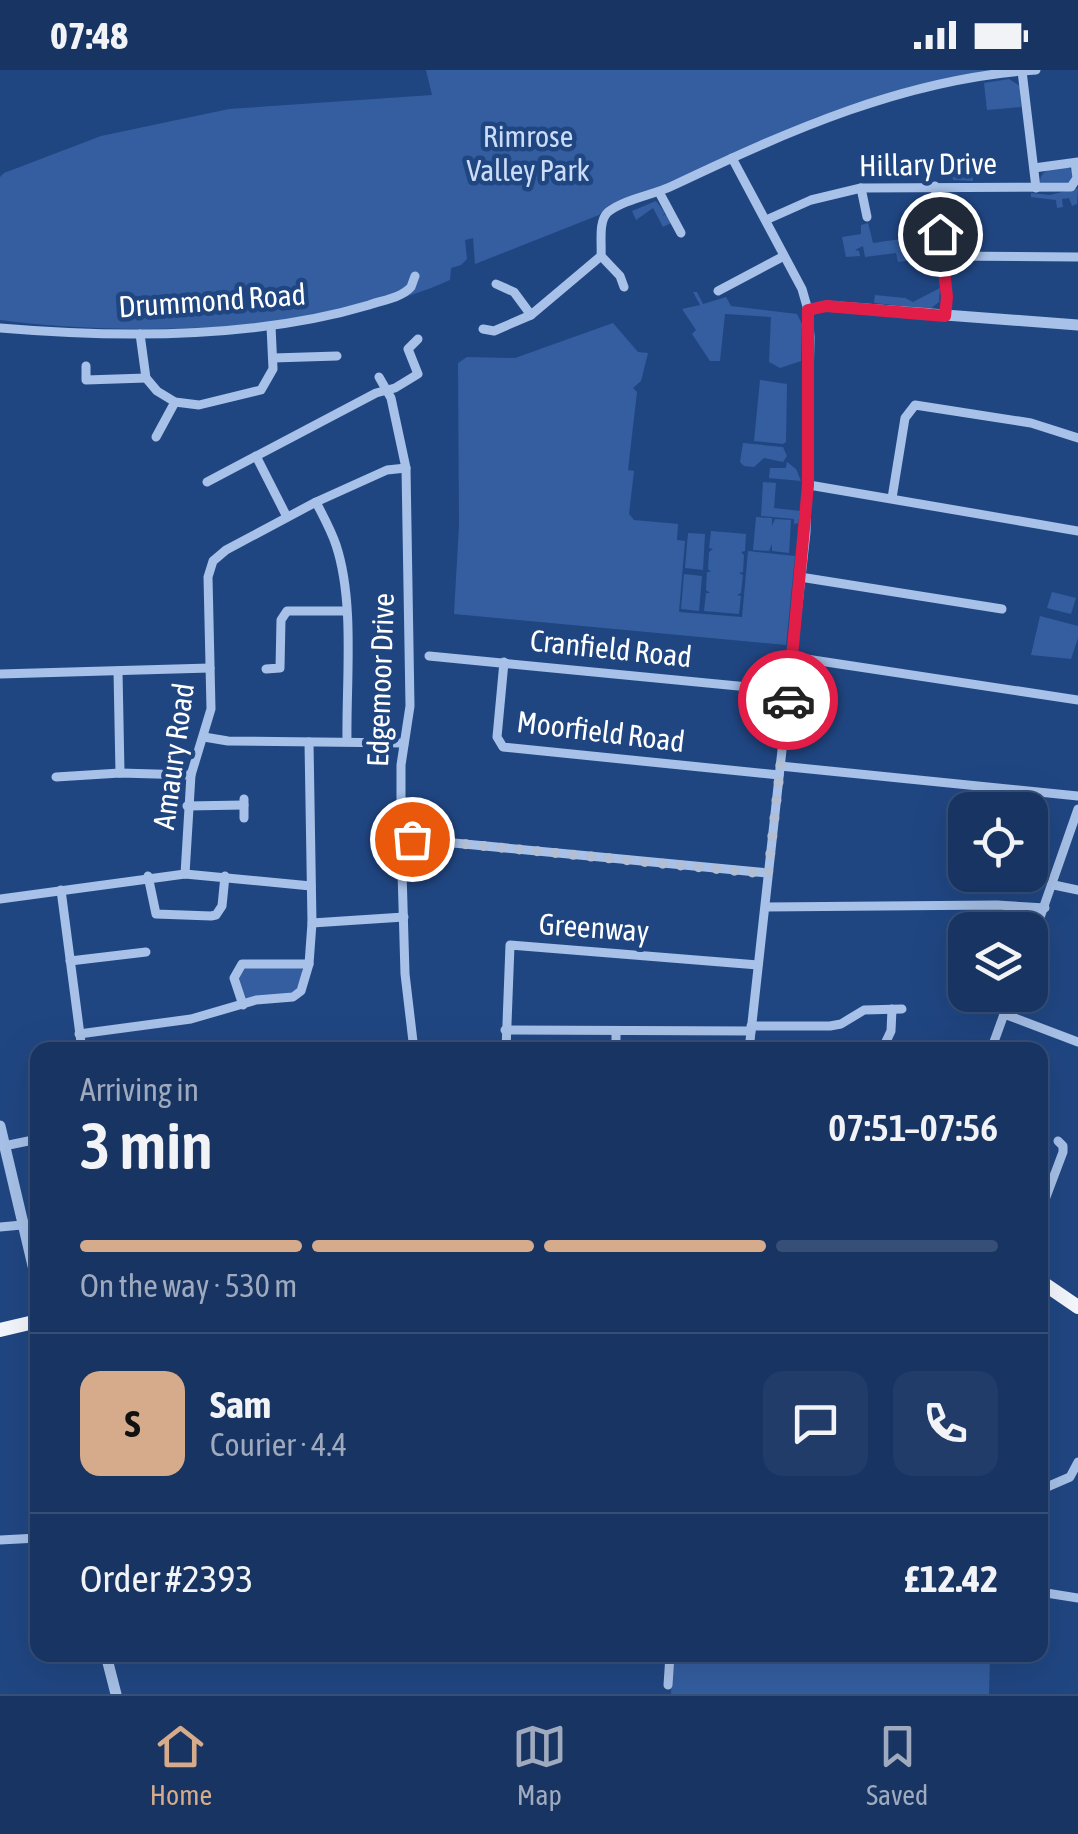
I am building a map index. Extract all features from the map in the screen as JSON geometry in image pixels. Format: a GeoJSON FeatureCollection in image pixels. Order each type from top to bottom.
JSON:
{"type":"FeatureCollection","features":[{"type":"Feature","properties":{"kind":"highway"},"geometry":{"type":"LineString","coordinates":[[1048,1286],[1077,1304]]}},
{"type":"Feature","properties":{"kind":"highway"},"geometry":{"type":"LineString","coordinates":[[0,1330],[30,1323]]}},
{"type":"Feature","properties":{"kind":"street"},"geometry":{"type":"LineString","coordinates":[[624,287],[620,276],[601,256],[606,214],[810,124],[887,96],[966,79],[1036,70]]}},
{"type":"Feature","properties":{"kind":"street"},"geometry":{"type":"LineString","coordinates":[[1022,71],[1036,188]]}},
{"type":"Feature","properties":{"kind":"street"},"geometry":{"type":"LineString","coordinates":[[732,158],[802,289],[808,310],[808,485],[793,657],[749,1042]]}},
{"type":"Feature","properties":{"kind":"street"},"geometry":{"type":"LineString","coordinates":[[1034,168],[1077,163]]}},
{"type":"Feature","properties":{"kind":"street","name":"Hillary Drive"},"geometry":{"type":"LineString","coordinates":[[766,220],[811,200],[862,188],[1071,187],[1077,178],[1077,163]]}},
{"type":"Feature","properties":{"kind":"street"},"geometry":{"type":"LineString","coordinates":[[935,186],[947,297],[945,316]]}},
{"type":"Feature","properties":{"kind":"street"},"geometry":{"type":"LineString","coordinates":[[862,188],[867,217]]}},
{"type":"Feature","properties":{"kind":"street"},"geometry":{"type":"LineString","coordinates":[[660,192],[681,233]]}},
{"type":"Feature","properties":{"kind":"street"},"geometry":{"type":"LineString","coordinates":[[483,329],[494,331],[531,315],[601,256]]}},
{"type":"Feature","properties":{"kind":"street"},"geometry":{"type":"LineString","coordinates":[[718,291],[784,256]]}},
{"type":"Feature","properties":{"kind":"street"},"geometry":{"type":"LineString","coordinates":[[943,256],[1078,258]]}},
{"type":"Feature","properties":{"kind":"street","name":"Drummond Road"},"geometry":{"type":"LineString","coordinates":[[0,328],[140,334],[271,326],[337,314],[397,296],[411,287],[414,276]]}},
{"type":"Feature","properties":{"kind":"street"},"geometry":{"type":"LineString","coordinates":[[496,284],[514,292],[531,315]]}},
{"type":"Feature","properties":{"kind":"street"},"geometry":{"type":"LineString","coordinates":[[808,310],[826,306],[1078,326]]}},
{"type":"Feature","properties":{"kind":"street"},"geometry":{"type":"LineString","coordinates":[[140,334],[146,378],[157,391],[190,406],[261,390],[270,377],[271,326]]}},
{"type":"Feature","properties":{"kind":"street"},"geometry":{"type":"LineString","coordinates":[[207,482],[418,374],[408,349],[418,339]]}},
{"type":"Feature","properties":{"kind":"street"},"geometry":{"type":"LineString","coordinates":[[272,358],[337,356]]}},
{"type":"Feature","properties":{"kind":"street"},"geometry":{"type":"LineString","coordinates":[[86,366],[86,380],[146,378]]}},
{"type":"Feature","properties":{"kind":"street","name":"Edgemoor Drive"},"geometry":{"type":"LineString","coordinates":[[378,377],[398,423],[406,468],[410,706],[401,781],[404,974],[413,1042]]}},
{"type":"Feature","properties":{"kind":"street"},"geometry":{"type":"LineString","coordinates":[[156,436],[176,402]]}},
{"type":"Feature","properties":{"kind":"street"},"geometry":{"type":"LineString","coordinates":[[892,498],[905,418],[915,405],[1031,423],[1078,438]]}},
{"type":"Feature","properties":{"kind":"street"},"geometry":{"type":"LineString","coordinates":[[256,456],[287,517]]}},
{"type":"Feature","properties":{"kind":"street","name":"Amaury Road"},"geometry":{"type":"LineString","coordinates":[[185,874],[191,775],[211,710],[208,577],[213,561],[226,550],[316,502],[387,470],[406,468]]}},
{"type":"Feature","properties":{"kind":"street"},"geometry":{"type":"LineString","coordinates":[[808,485],[1078,531]]}},
{"type":"Feature","properties":{"kind":"street"},"geometry":{"type":"LineString","coordinates":[[316,502],[337,546],[346,611],[346,741]]}},
{"type":"Feature","properties":{"kind":"street"},"geometry":{"type":"LineString","coordinates":[[800,578],[1002,609]]}},
{"type":"Feature","properties":{"kind":"street"},"geometry":{"type":"LineString","coordinates":[[266,669],[280,668],[281,620],[288,611],[346,611]]}},
{"type":"Feature","properties":{"kind":"street","name":"Cranfield Road"},"geometry":{"type":"LineString","coordinates":[[429,656],[789,691]]}},
{"type":"Feature","properties":{"kind":"street"},"geometry":{"type":"LineString","coordinates":[[793,657],[1078,700]]}},
{"type":"Feature","properties":{"kind":"street","name":"Moorfield Road"},"geometry":{"type":"LineString","coordinates":[[504,662],[497,737],[503,748],[780,770]]}},
{"type":"Feature","properties":{"kind":"street"},"geometry":{"type":"LineString","coordinates":[[0,674],[210,668]]}},
{"type":"Feature","properties":{"kind":"street"},"geometry":{"type":"LineString","coordinates":[[118,671],[120,774]]}},
{"type":"Feature","properties":{"kind":"street"},"geometry":{"type":"LineString","coordinates":[[204,737],[228,741],[404,744]]}},
{"type":"Feature","properties":{"kind":"street"},"geometry":{"type":"LineString","coordinates":[[80,1034],[191,1019],[243,1004],[297,995],[305,985],[312,924],[309,742]]}},
{"type":"Feature","properties":{"kind":"street"},"geometry":{"type":"LineString","coordinates":[[780,770],[1078,796]]}},
{"type":"Feature","properties":{"kind":"street"},"geometry":{"type":"LineString","coordinates":[[56,777],[191,775]]}},
{"type":"Feature","properties":{"kind":"street"},"geometry":{"type":"LineString","coordinates":[[187,806],[244,802],[244,818]]}},
{"type":"Feature","properties":{"kind":"street"},"geometry":{"type":"LineString","coordinates":[[1043,912],[1078,809]]}},
{"type":"Feature","properties":{"kind":"street"},"geometry":{"type":"LineString","coordinates":[[412,839],[768,874]]}},
{"type":"Feature","properties":{"kind":"street"},"geometry":{"type":"LineString","coordinates":[[0,899],[185,874],[311,886]]}},
{"type":"Feature","properties":{"kind":"street"},"geometry":{"type":"LineString","coordinates":[[148,876],[156,914],[184,916],[216,915],[222,906],[225,876]]}},
{"type":"Feature","properties":{"kind":"street"},"geometry":{"type":"LineString","coordinates":[[1054,885],[1078,890]]}},
{"type":"Feature","properties":{"kind":"street"},"geometry":{"type":"LineString","coordinates":[[61,890],[81,1042]]}},
{"type":"Feature","properties":{"kind":"street"},"geometry":{"type":"LineString","coordinates":[[766,907],[1044,908]]}},
{"type":"Feature","properties":{"kind":"street"},"geometry":{"type":"LineString","coordinates":[[312,924],[404,917]]}},
{"type":"Feature","properties":{"kind":"street","name":"Greenway"},"geometry":{"type":"LineString","coordinates":[[505,1030],[510,945],[758,964]]}},
{"type":"Feature","properties":{"kind":"street"},"geometry":{"type":"LineString","coordinates":[[70,961],[146,952]]}},
{"type":"Feature","properties":{"kind":"street"},"geometry":{"type":"LineString","coordinates":[[243,1004],[234,978],[242,964],[309,964]]}},
{"type":"Feature","properties":{"kind":"street"},"geometry":{"type":"LineString","coordinates":[[506,1042],[505,1030],[830,1026],[864,1010],[897,1009],[886,1042]]}},
{"type":"Feature","properties":{"kind":"street"},"geometry":{"type":"LineString","coordinates":[[994,1042],[1004,1014],[1078,1042]]}},
{"type":"Feature","properties":{"kind":"street"},"geometry":{"type":"LineString","coordinates":[[616,1031],[616,1042]]}},
{"type":"Feature","properties":{"kind":"street"},"geometry":{"type":"LineString","coordinates":[[0,1126],[30,1254]]}},
{"type":"Feature","properties":{"kind":"street"},"geometry":{"type":"LineString","coordinates":[[4,1146],[30,1141]]}},
{"type":"Feature","properties":{"kind":"street"},"geometry":{"type":"LineString","coordinates":[[1048,1190],[1062,1152],[1058,1141]]}},
{"type":"Feature","properties":{"kind":"street"},"geometry":{"type":"LineString","coordinates":[[0,1227],[30,1228]]}},
{"type":"Feature","properties":{"kind":"street"},"geometry":{"type":"LineString","coordinates":[[1048,1487],[1070,1477],[1078,1462]]}},
{"type":"Feature","properties":{"kind":"street"},"geometry":{"type":"LineString","coordinates":[[0,1540],[30,1538]]}},
{"type":"Feature","properties":{"kind":"street"},"geometry":{"type":"LineString","coordinates":[[1048,1593],[1078,1598]]}},
{"type":"Feature","properties":{"kind":"street"},"geometry":{"type":"LineString","coordinates":[[108,1662],[116,1694]]}},
{"type":"Feature","properties":{"kind":"street"},"geometry":{"type":"LineString","coordinates":[[668,1685],[670,1662]]}},
{"type":"Feature","properties":{"kind":"green space","name":"Rimrose Valley Park"},"geometry":{"type":"Polygon","coordinates":[[[426,70],[1007,70],[900,90],[817,117],[609,205],[599,215],[475,264],[473,238],[465,240],[467,259],[451,268],[450,280],[403,298],[349,311],[228,326],[106,328],[0,320],[0,177],[4,173],[101,136],[229,109],[432,95],[426,70]]]}},
{"type":"Feature","properties":{"kind":"green space"},"geometry":{"type":"Polygon","coordinates":[[[1009,79],[1020,86],[1021,107],[987,110],[984,83],[1009,79]]]}},
{"type":"Feature","properties":{"kind":"green space"},"geometry":{"type":"Polygon","coordinates":[[[971,156],[973,181],[953,180],[951,158],[971,156]]]}},
{"type":"Feature","properties":{"kind":"green space"},"geometry":{"type":"Polygon","coordinates":[[[1069,167],[1074,175],[1070,183],[1040,183],[1046,171],[1069,167]]]}},
{"type":"Feature","properties":{"kind":"green space"},"geometry":{"type":"Polygon","coordinates":[[[1078,188],[1077,204],[1072,206],[1069,198],[1062,199],[1063,207],[1057,208],[1056,200],[1031,197],[1031,193],[1050,195],[1078,188]]]}},
{"type":"Feature","properties":{"kind":"green space"},"geometry":{"type":"Polygon","coordinates":[[[656,201],[665,213],[662,216],[666,214],[671,223],[663,227],[653,208],[636,220],[632,211],[656,201]]]}},
{"type":"Feature","properties":{"kind":"green space"},"geometry":{"type":"Polygon","coordinates":[[[868,223],[873,243],[924,232],[929,253],[920,255],[921,259],[898,262],[896,253],[865,257],[863,246],[855,250],[860,256],[846,257],[842,237],[861,234],[861,225],[868,223]]]}},
{"type":"Feature","properties":{"kind":"green space"},"geometry":{"type":"Polygon","coordinates":[[[940,288],[939,302],[930,309],[874,303],[875,295],[913,302],[940,288]]]}},
{"type":"Feature","properties":{"kind":"green space"},"geometry":{"type":"Polygon","coordinates":[[[693,292],[697,292],[703,304],[726,297],[731,306],[797,314],[802,324],[801,361],[780,368],[769,362],[771,317],[725,314],[720,361],[710,361],[692,334],[696,330],[682,309],[700,305],[693,292]]]}},
{"type":"Feature","properties":{"kind":"green space"},"geometry":{"type":"Polygon","coordinates":[[[613,323],[638,352],[648,353],[641,381],[633,388],[637,392],[628,470],[634,471],[629,514],[634,520],[678,524],[677,540],[685,541],[679,612],[742,617],[748,551],[795,556],[786,645],[454,614],[459,526],[458,363],[467,357],[515,358],[613,323]]]}},
{"type":"Feature","properties":{"kind":"green space"},"geometry":{"type":"Polygon","coordinates":[[[760,380],[787,384],[783,444],[754,441],[760,380]]]}},
{"type":"Feature","properties":{"kind":"green space"},"geometry":{"type":"Polygon","coordinates":[[[743,443],[783,447],[787,456],[783,462],[764,458],[754,467],[744,466],[740,462],[743,443]]]}},
{"type":"Feature","properties":{"kind":"green space"},"geometry":{"type":"Polygon","coordinates":[[[787,462],[796,469],[801,481],[769,478],[770,468],[786,468],[787,462]]]}},
{"type":"Feature","properties":{"kind":"green space"},"geometry":{"type":"Polygon","coordinates":[[[763,482],[776,483],[774,508],[800,511],[798,523],[794,524],[794,519],[761,516],[763,482]]]}},
{"type":"Feature","properties":{"kind":"green space"},"geometry":{"type":"Polygon","coordinates":[[[756,517],[772,518],[772,526],[775,519],[791,520],[789,553],[772,551],[772,544],[769,551],[753,550],[756,517]]]}},
{"type":"Feature","properties":{"kind":"green space"},"geometry":{"type":"Polygon","coordinates":[[[711,531],[746,534],[745,551],[741,552],[743,572],[739,573],[743,575],[741,593],[737,595],[741,596],[739,614],[704,611],[706,593],[710,593],[706,590],[707,572],[711,572],[709,552],[713,549],[709,548],[711,531]]]}},
{"type":"Feature","properties":{"kind":"green space"},"geometry":{"type":"Polygon","coordinates":[[[688,533],[705,534],[703,570],[685,568],[688,533]]]}},
{"type":"Feature","properties":{"kind":"green space"},"geometry":{"type":"Polygon","coordinates":[[[684,574],[702,576],[699,611],[681,609],[684,574]]]}},
{"type":"Feature","properties":{"kind":"green space"},"geometry":{"type":"Polygon","coordinates":[[[1052,592],[1076,598],[1071,614],[1047,608],[1052,592]]]}},
{"type":"Feature","properties":{"kind":"green space"},"geometry":{"type":"Polygon","coordinates":[[[1040,616],[1078,626],[1071,659],[1031,655],[1040,616]]]}},
{"type":"Feature","properties":{"kind":"green space"},"geometry":{"type":"Polygon","coordinates":[[[243,967],[302,968],[302,982],[295,993],[245,999],[237,980],[243,967]]]}},
{"type":"Feature","properties":{"kind":"green space"},"geometry":{"type":"Polygon","coordinates":[[[673,1662],[990,1662],[989,1694],[671,1694],[673,1662]]]}},
{"type":"Feature","properties":{"kind":"way so far"},"geometry":{"type":"LineString","coordinates":[[412,839],[768,874],[788,700]]}},
{"type":"Feature","properties":{"kind":"route"},"geometry":{"type":"LineString","coordinates":[[788,700],[806,532],[808,310],[826,306],[945,316],[947,297],[940,234]]}}]}
